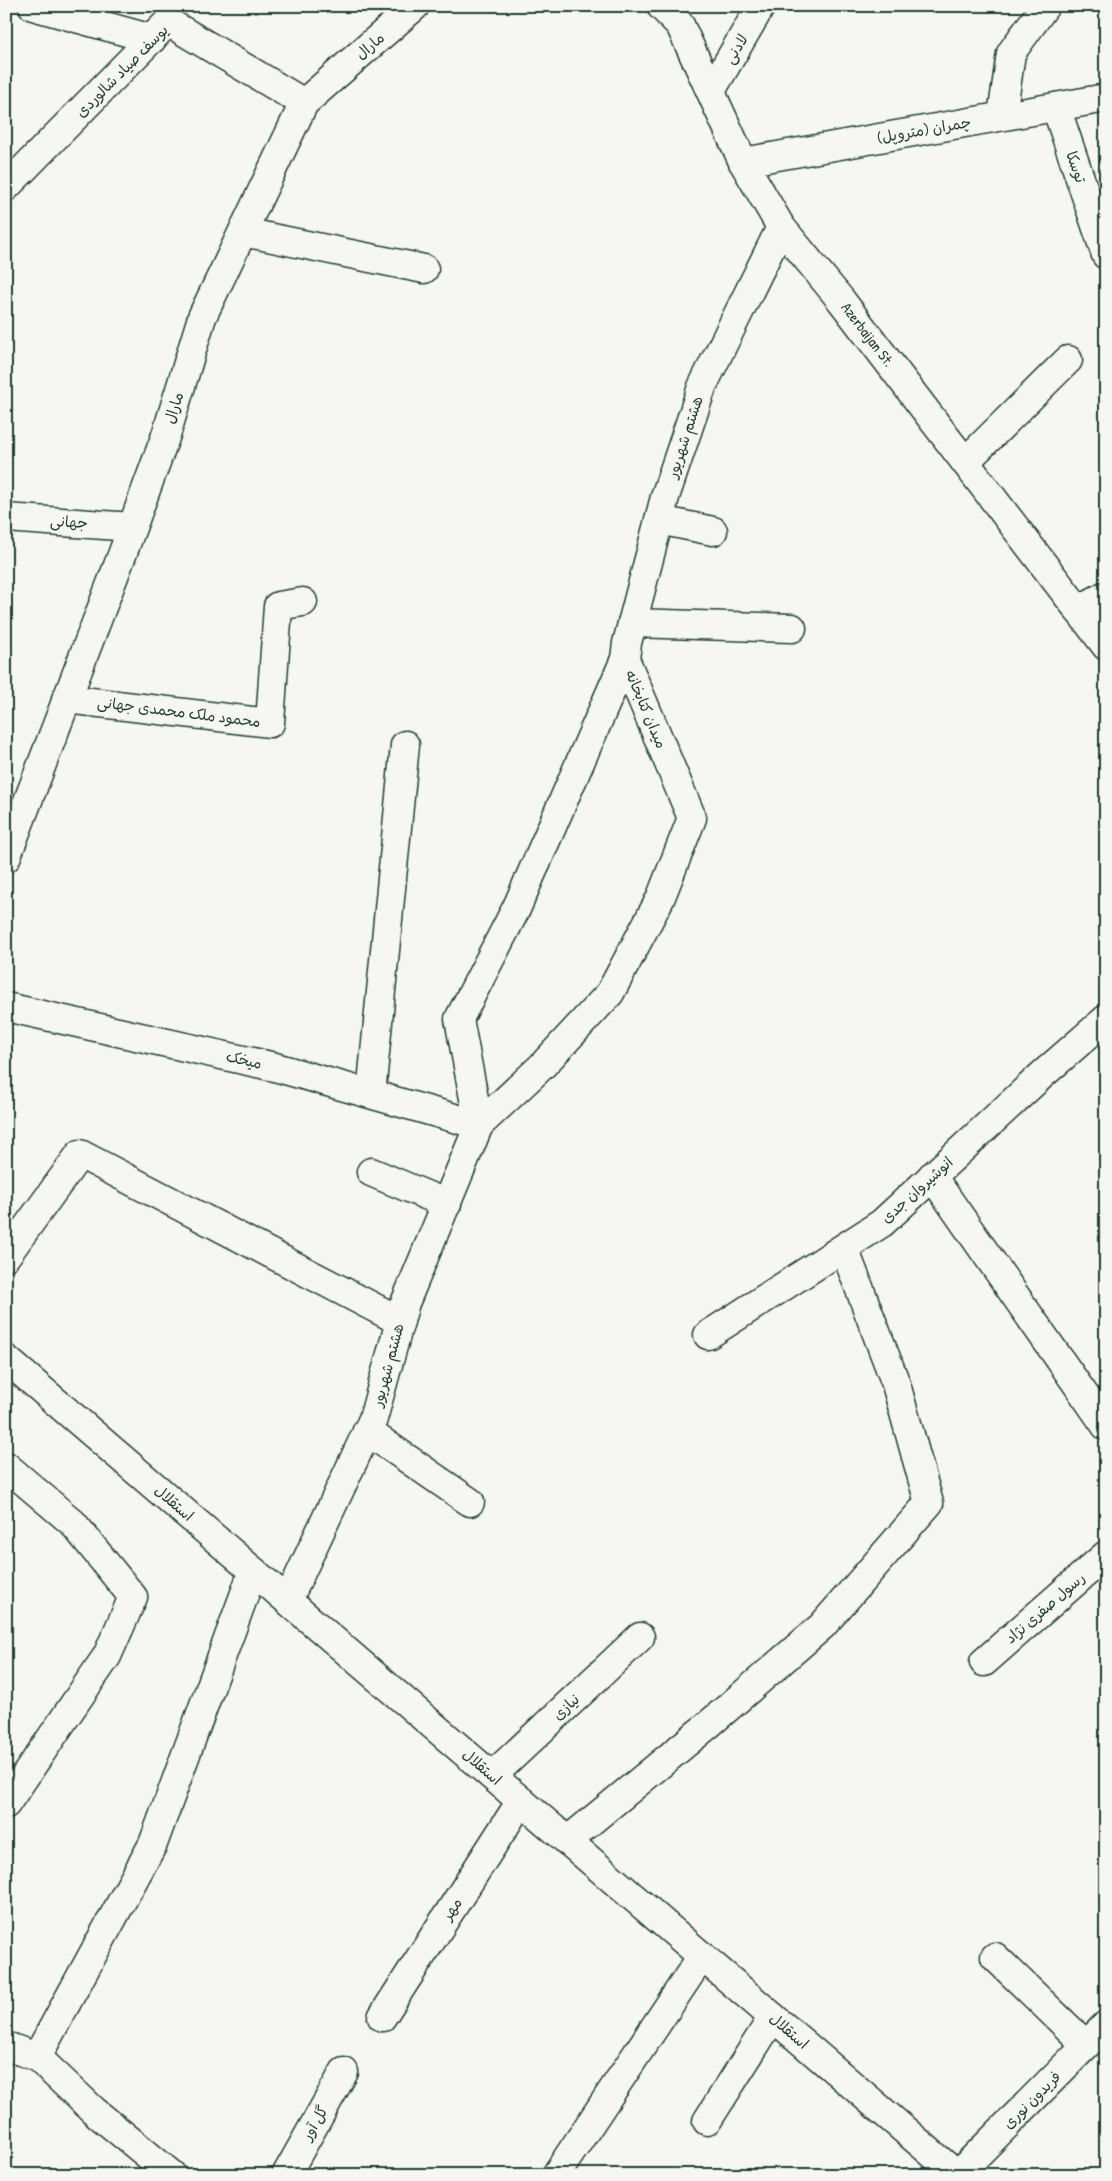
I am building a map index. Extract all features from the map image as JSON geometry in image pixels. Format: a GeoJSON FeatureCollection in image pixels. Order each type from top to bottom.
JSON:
{"type":"FeatureCollection","features":[{"type":"Feature","properties":{"kind":"street"},"geometry":{"type":"LineString","coordinates":[[32,6],[152,39]]}},
{"type":"Feature","properties":{"kind":"street","name":"مارال"},"geometry":{"type":"LineString","coordinates":[[8,849],[166,435],[202,316],[304,102],[415,6]]}},
{"type":"Feature","properties":{"kind":"street","name":"Azerbaijan St."},"geometry":{"type":"LineString","coordinates":[[661,6],[680,25],[743,162],[781,227],[841,300],[1106,646]]}},
{"type":"Feature","properties":{"kind":"street","name":"لادنی"},"geometry":{"type":"LineString","coordinates":[[710,91],[761,6]]}},
{"type":"Feature","properties":{"kind":"street"},"geometry":{"type":"LineString","coordinates":[[1002,116],[1011,53],[1045,6]]}},
{"type":"Feature","properties":{"kind":"street","name":"یوسف صیاد شالوردی"},"geometry":{"type":"LineString","coordinates":[[6,188],[168,22],[304,102]]}},
{"type":"Feature","properties":{"kind":"street","name":"چمران (متروپل)"},"geometry":{"type":"LineString","coordinates":[[743,162],[1106,98]]}},
{"type":"Feature","properties":{"kind":"street","name":"توسکا"},"geometry":{"type":"LineString","coordinates":[[1056,107],[1106,254]]}},
{"type":"Feature","properties":{"kind":"street","name":"هشتم شهریور"},"geometry":{"type":"LineString","coordinates":[[625,659],[632,623],[659,520],[702,387],[781,227]]}},
{"type":"Feature","properties":{"kind":"street"},"geometry":{"type":"LineString","coordinates":[[243,232],[424,269]]}},
{"type":"Feature","properties":{"kind":"street"},"geometry":{"type":"LineString","coordinates":[[965,462],[1068,360]]}},
{"type":"Feature","properties":{"kind":"street","name":"جهانی"},"geometry":{"type":"LineString","coordinates":[[6,518],[132,527]]}},
{"type":"Feature","properties":{"kind":"street"},"geometry":{"type":"LineString","coordinates":[[659,520],[713,531]]}},
{"type":"Feature","properties":{"kind":"street"},"geometry":{"type":"LineString","coordinates":[[1078,610],[1106,595]]}},
{"type":"Feature","properties":{"kind":"street","name":"محمود ملک محمدی جهانی"},"geometry":{"type":"LineString","coordinates":[[66,699],[270,723],[278,606],[303,602]]}},
{"type":"Feature","properties":{"kind":"street"},"geometry":{"type":"LineString","coordinates":[[632,623],[792,628]]}},
{"type":"Feature","properties":{"kind":"street","name":"میدان کتابخانه"},"geometry":{"type":"LineString","coordinates":[[479,1126],[542,1066],[610,994],[660,898],[692,818],[625,659]]}},
{"type":"Feature","properties":{"kind":"street","name":"میدان کتابخانه"},"geometry":{"type":"LineString","coordinates":[[479,1126],[459,1019],[518,907],[625,659]]}},
{"type":"Feature","properties":{"kind":"street"},"geometry":{"type":"LineString","coordinates":[[371,1094],[405,745]]}},
{"type":"Feature","properties":{"kind":"street","name":"میخک"},"geometry":{"type":"LineString","coordinates":[[6,1007],[275,1067],[479,1126]]}},
{"type":"Feature","properties":{"kind":"street","name":"انوشیروان جدی"},"geometry":{"type":"LineString","coordinates":[[708,1335],[882,1223],[1106,1019]]}},
{"type":"Feature","properties":{"kind":"street","name":"هشتم شهریور"},"geometry":{"type":"LineString","coordinates":[[288,1600],[374,1419],[405,1303],[479,1126]]}},
{"type":"Feature","properties":{"kind":"street"},"geometry":{"type":"LineString","coordinates":[[6,1256],[80,1154],[400,1321]]}},
{"type":"Feature","properties":{"kind":"street"},"geometry":{"type":"LineString","coordinates":[[371,1172],[446,1204]]}},
{"type":"Feature","properties":{"kind":"street"},"geometry":{"type":"LineString","coordinates":[[932,1176],[1106,1426]]}},
{"type":"Feature","properties":{"kind":"street"},"geometry":{"type":"LineString","coordinates":[[567,1841],[708,1725],[822,1626],[929,1502],[896,1384],[844,1248]]}},
{"type":"Feature","properties":{"kind":"street","name":"استقلال"},"geometry":{"type":"LineString","coordinates":[[6,1359],[957,2175]]}},
{"type":"Feature","properties":{"kind":"street"},"geometry":{"type":"LineString","coordinates":[[367,1431],[470,1502]]}},
{"type":"Feature","properties":{"kind":"street"},"geometry":{"type":"LineString","coordinates":[[6,1466],[73,1523],[133,1597],[107,1656],[6,1804]]}},
{"type":"Feature","properties":{"kind":"street","name":"رسول صفری نژاد"},"geometry":{"type":"LineString","coordinates":[[984,1662],[1106,1554]]}},
{"type":"Feature","properties":{"kind":"street"},"geometry":{"type":"LineString","coordinates":[[36,2056],[153,1844],[253,1571]]}},
{"type":"Feature","properties":{"kind":"street","name":"نیازی"},"geometry":{"type":"LineString","coordinates":[[492,1776],[640,1637]]}},
{"type":"Feature","properties":{"kind":"street","name":"مهر"},"geometry":{"type":"LineString","coordinates":[[382,2018],[521,1801]]}},
{"type":"Feature","properties":{"kind":"street"},"geometry":{"type":"LineString","coordinates":[[563,2172],[702,1956]]}},
{"type":"Feature","properties":{"kind":"street"},"geometry":{"type":"LineString","coordinates":[[994,1956],[1086,2045]]}},
{"type":"Feature","properties":{"kind":"street"},"geometry":{"type":"LineString","coordinates":[[707,2121],[773,2017]]}},
{"type":"Feature","properties":{"kind":"street","name":"فریدون نوری"},"geometry":{"type":"LineString","coordinates":[[957,2175],[1106,2025]]}},
{"type":"Feature","properties":{"kind":"street"},"geometry":{"type":"LineString","coordinates":[[6,2046],[36,2056],[93,2110],[172,2175]]}},
{"type":"Feature","properties":{"kind":"street","name":"گل آور"},"geometry":{"type":"LineString","coordinates":[[286,2175],[344,2072]]}}]}
